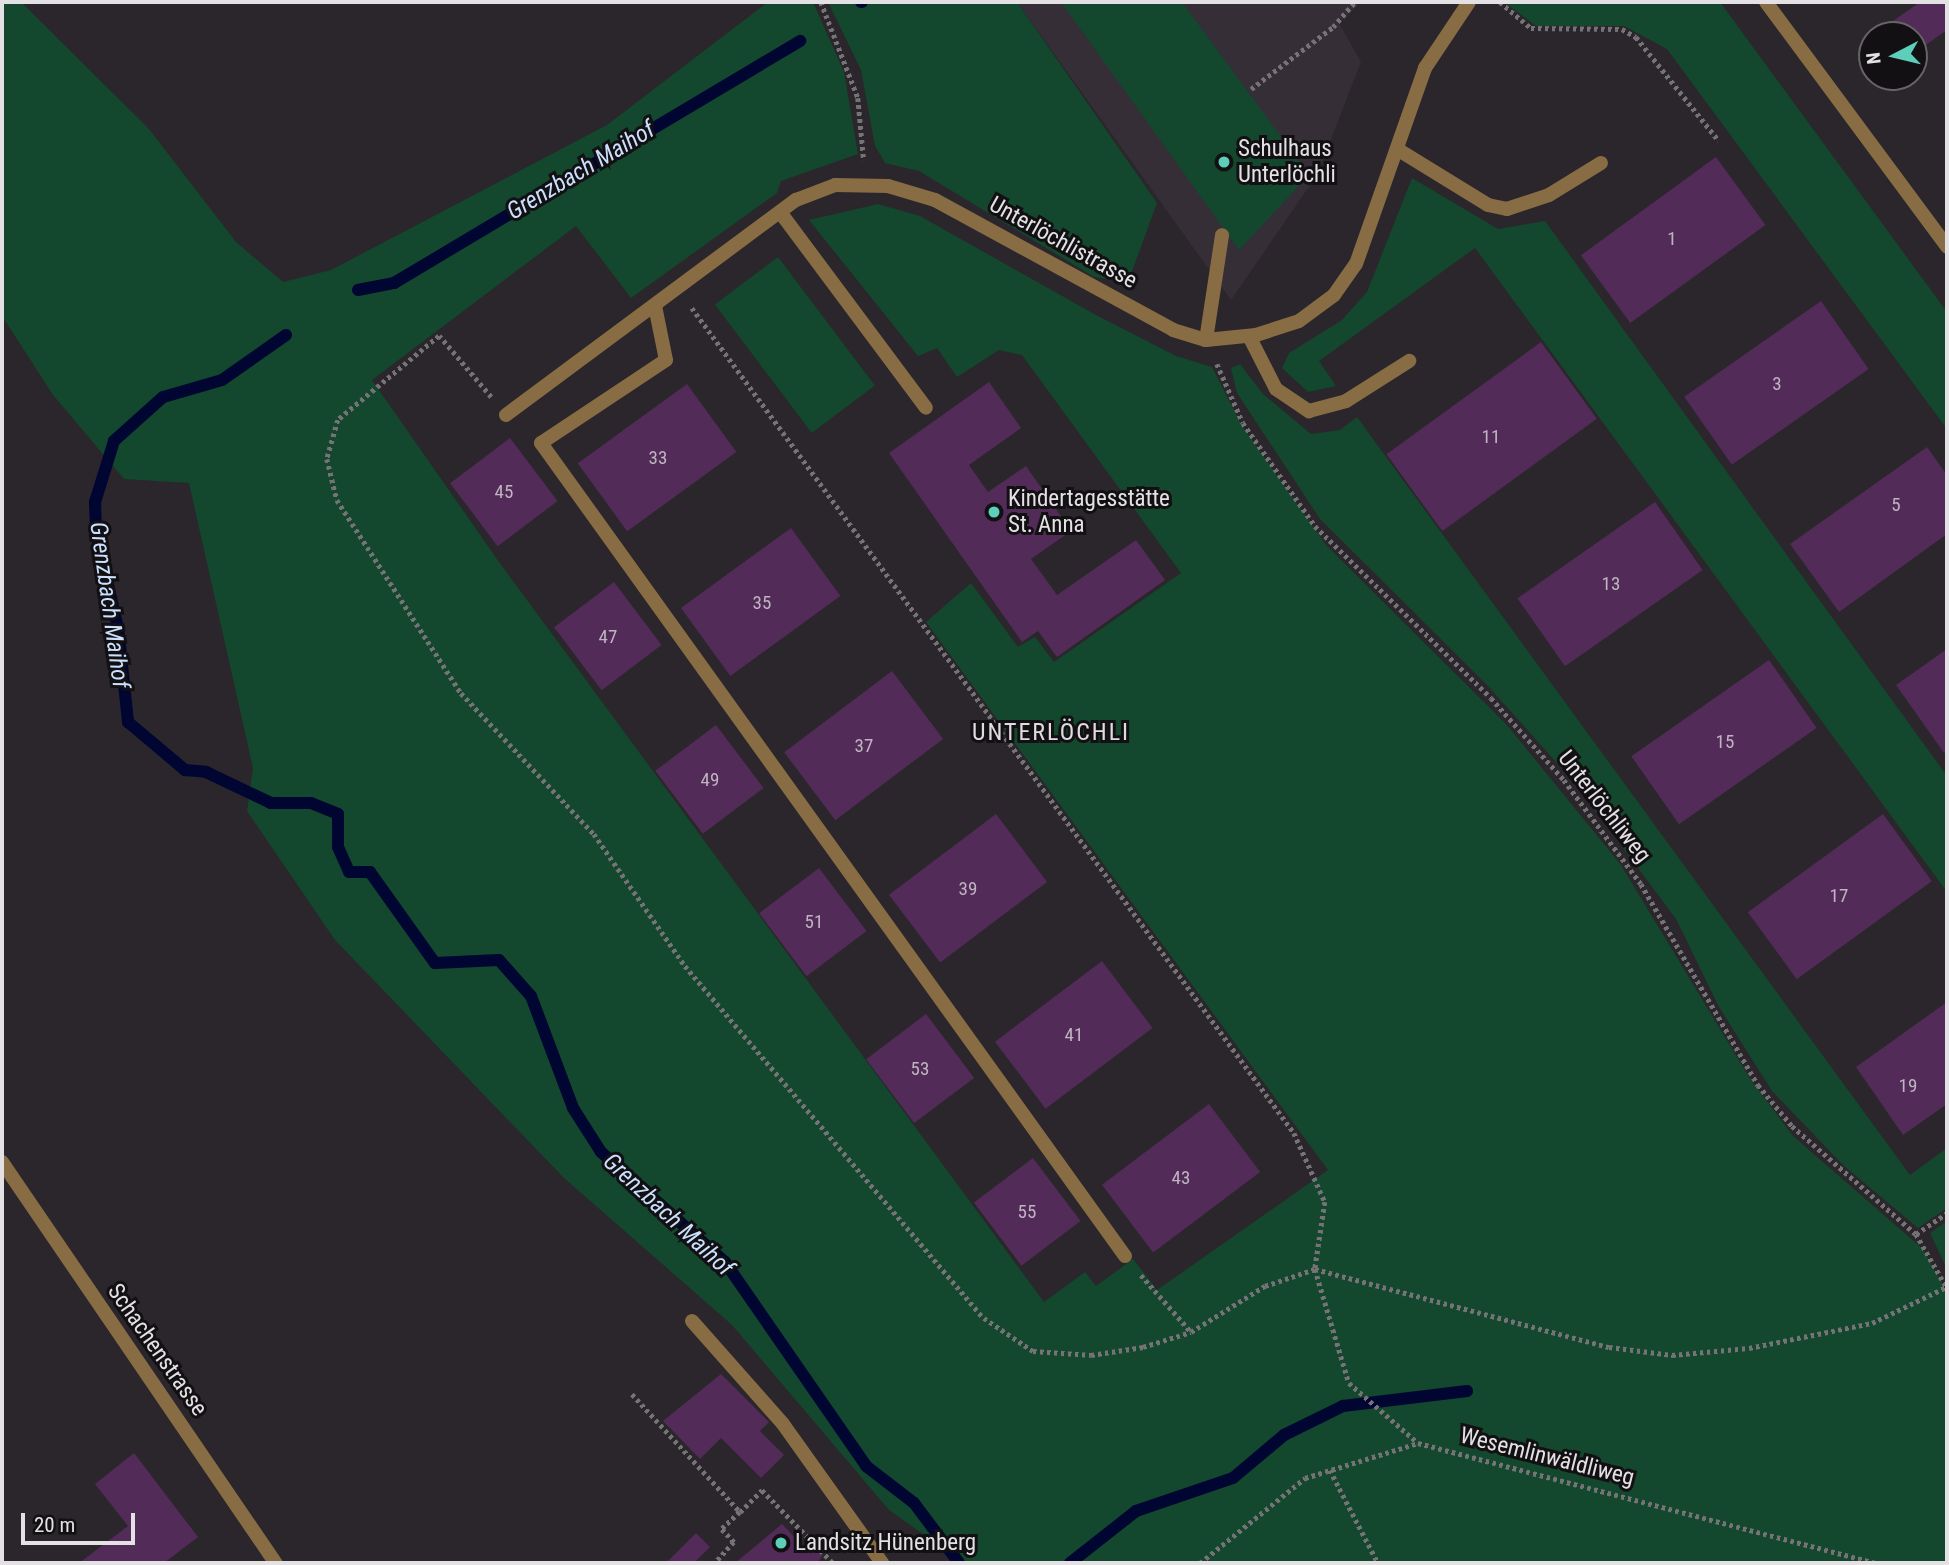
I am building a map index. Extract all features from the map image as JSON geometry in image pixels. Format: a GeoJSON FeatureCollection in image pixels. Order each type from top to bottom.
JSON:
{"type":"FeatureCollection","features":[{"type":"Feature","properties":{"kind":"street","name":"Unterlöchlistrasse"},"geometry":{"type":"LineString","coordinates":[[506,415],[780,212],[815,191],[864,183],[935,200],[1173,330],[1206,340],[1249,336],[1299,321],[1334,295],[1367,239],[1396,149],[1434,49],[1469,2]]}},
{"type":"Feature","properties":{"kind":"street"},"geometry":{"type":"LineString","coordinates":[[1766,2],[1947,247]]}},
{"type":"Feature","properties":{"kind":"street"},"geometry":{"type":"LineString","coordinates":[[1396,149],[1489,205],[1507,209],[1549,195],[1601,163]]}},
{"type":"Feature","properties":{"kind":"street"},"geometry":{"type":"LineString","coordinates":[[780,212],[926,408]]}},
{"type":"Feature","properties":{"kind":"street"},"geometry":{"type":"LineString","coordinates":[[1206,340],[1222,236]]}},
{"type":"Feature","properties":{"kind":"street"},"geometry":{"type":"LineString","coordinates":[[655,306],[666,360],[541,443],[1125,1256]]}},
{"type":"Feature","properties":{"kind":"street"},"geometry":{"type":"LineString","coordinates":[[1249,336],[1276,388],[1309,411],[1346,401],[1409,360]]}},
{"type":"Feature","properties":{"kind":"street","name":"Schachenstrasse"},"geometry":{"type":"LineString","coordinates":[[2,1162],[276,1563]]}},
{"type":"Feature","properties":{"kind":"street"},"geometry":{"type":"LineString","coordinates":[[692,1321],[783,1424],[882,1563]]}},
{"type":"Feature","properties":{"kind":"path"},"geometry":{"type":"LineString","coordinates":[[821,2],[858,98],[864,183]]}},
{"type":"Feature","properties":{"kind":"path"},"geometry":{"type":"LineString","coordinates":[[1251,89],[1333,27],[1355,2]]}},
{"type":"Feature","properties":{"kind":"path"},"geometry":{"type":"LineString","coordinates":[[1500,2],[1531,28],[1622,29],[1636,37],[1719,141]]}},
{"type":"Feature","properties":{"kind":"path"},"geometry":{"type":"LineString","coordinates":[[678,289],[1294,1133],[1325,1202],[1315,1269],[1349,1383],[1418,1443]]}},
{"type":"Feature","properties":{"kind":"path","name":"Unterlöchliweg"},"geometry":{"type":"LineString","coordinates":[[1215,359],[1243,423],[1315,526],[1491,698],[1610,842],[1758,1085],[1793,1126],[1916,1234],[1947,1289]]}},
{"type":"Feature","properties":{"kind":"path"},"geometry":{"type":"LineString","coordinates":[[1916,1234],[1947,1213]]}},
{"type":"Feature","properties":{"kind":"path"},"geometry":{"type":"LineString","coordinates":[[1125,1256],[1191,1332]]}},
{"type":"Feature","properties":{"kind":"path"},"geometry":{"type":"LineString","coordinates":[[632,1394],[740,1512]]}},
{"type":"Feature","properties":{"kind":"path"},"geometry":{"type":"LineString","coordinates":[[1200,1563],[1230,1542],[1305,1478],[1418,1443]]}},
{"type":"Feature","properties":{"kind":"path","name":"Wesemlinwäldliweg"},"geometry":{"type":"LineString","coordinates":[[1418,1443],[1876,1563]]}},
{"type":"Feature","properties":{"kind":"path"},"geometry":{"type":"LineString","coordinates":[[1330,1470],[1378,1563]]}},
{"type":"Feature","properties":{"kind":"path"},"geometry":{"type":"LineString","coordinates":[[715,1563],[734,1542],[722,1529],[762,1490],[833,1563]]}},
{"type":"Feature","properties":{"kind":"shaded area","name":"Schulhaus Unterlöchli"},"geometry":{"type":"Polygon","coordinates":[[[1017,2],[1361,2],[1339,23],[1361,62],[1317,175],[1231,300],[1017,2]]]}},
{"type":"Feature","properties":{"kind":"green space"},"geometry":{"type":"Polygon","coordinates":[[[2,2],[21,2],[149,129],[236,242],[283,282],[331,270],[607,125],[768,2],[813,2],[844,72],[858,154],[781,181],[777,193],[631,298],[576,226],[372,380],[499,562],[1044,1302],[1085,1272],[1096,1286],[1133,1259],[1157,1290],[1328,1170],[926,622],[971,583],[1018,647],[1035,637],[1054,662],[1181,573],[1022,355],[999,350],[957,377],[937,348],[918,356],[809,220],[878,204],[920,216],[1096,315],[1176,356],[1212,367],[1242,426],[1326,545],[1507,725],[1621,865],[1751,1080],[1793,1136],[1923,1249],[1947,1292],[1947,1563],[964,1563],[889,1510],[732,1325],[564,1178],[335,940],[247,811],[253,768],[189,483],[124,479],[53,395],[2,316],[2,2]]]}},
{"type":"Feature","properties":{"kind":"green space"},"geometry":{"type":"Polygon","coordinates":[[[828,2],[1017,2],[1157,203],[1128,282],[1094,277],[919,171],[885,163],[875,146],[861,70],[828,2]]]}},
{"type":"Feature","properties":{"kind":"green space"},"geometry":{"type":"Polygon","coordinates":[[[1061,2],[1182,2],[1309,175],[1239,250],[1061,2]]]}},
{"type":"Feature","properties":{"kind":"green space"},"geometry":{"type":"Polygon","coordinates":[[[1720,2],[1947,312],[1947,429],[1667,49],[1624,26],[1536,26],[1507,4],[1720,2]]]}},
{"type":"Feature","properties":{"kind":"green space"},"geometry":{"type":"Polygon","coordinates":[[[1412,178],[1498,229],[1545,221],[1947,776],[1947,892],[1475,248],[1319,361],[1336,386],[1308,392],[1282,368],[1289,353],[1342,320],[1367,292],[1412,178]]]}},
{"type":"Feature","properties":{"kind":"green space"},"geometry":{"type":"Polygon","coordinates":[[[778,257],[875,386],[812,433],[715,305],[778,257]]]}},
{"type":"Feature","properties":{"kind":"green space"},"geometry":{"type":"Polygon","coordinates":[[[1240,364],[1263,394],[1311,434],[1340,430],[1357,417],[1910,1175],[1947,1148],[1947,1208],[1918,1228],[1843,1165],[1772,1091],[1719,1007],[1676,919],[1573,781],[1487,685],[1320,519],[1237,393],[1231,368],[1240,364]]]}},
{"type":"Feature","properties":{"kind":"green space"},"geometry":{"type":"Polygon","coordinates":[[[1947,1221],[1947,1269],[1930,1233],[1947,1221]]]}},
{"type":"Feature","properties":{"kind":"building"},"geometry":{"type":"Polygon","coordinates":[[[1920,2],[1947,2],[1947,30],[1928,43],[1928,21],[1893,21],[1920,2]]]}},
{"type":"Feature","properties":{"kind":"building"},"geometry":{"type":"Polygon","coordinates":[[[1716,157],[1765,225],[1630,323],[1581,255],[1716,157]]]}},
{"type":"Feature","properties":{"kind":"building"},"geometry":{"type":"Polygon","coordinates":[[[1821,301],[1869,369],[1732,465],[1684,397],[1821,301]]]}},
{"type":"Feature","properties":{"kind":"building"},"geometry":{"type":"Polygon","coordinates":[[[1541,342],[1597,419],[1442,531],[1386,454],[1541,342]]]}},
{"type":"Feature","properties":{"kind":"building","name":"Kindertagesstätte St. Anna"},"geometry":{"type":"Polygon","coordinates":[[[989,382],[1021,428],[969,465],[988,492],[1026,466],[1071,531],[1031,559],[1057,595],[1136,540],[1165,580],[1057,657],[1038,631],[1022,642],[889,453],[989,382]]]}},
{"type":"Feature","properties":{"kind":"building"},"geometry":{"type":"Polygon","coordinates":[[[687,384],[736,452],[627,531],[578,463],[687,384]]]}},
{"type":"Feature","properties":{"kind":"building"},"geometry":{"type":"Polygon","coordinates":[[[510,438],[558,501],[498,546],[450,483],[510,438]]]}},
{"type":"Feature","properties":{"kind":"building"},"geometry":{"type":"Polygon","coordinates":[[[1927,447],[1947,475],[1947,534],[1839,612],[1790,544],[1927,447]]]}},
{"type":"Feature","properties":{"kind":"building"},"geometry":{"type":"Polygon","coordinates":[[[1655,502],[1703,570],[1565,666],[1517,598],[1655,502]]]}},
{"type":"Feature","properties":{"kind":"building"},"geometry":{"type":"Polygon","coordinates":[[[791,528],[840,596],[730,676],[681,608],[791,528]]]}},
{"type":"Feature","properties":{"kind":"building"},"geometry":{"type":"Polygon","coordinates":[[[614,582],[662,645],[602,690],[554,627],[614,582]]]}},
{"type":"Feature","properties":{"kind":"building"},"geometry":{"type":"Polygon","coordinates":[[[1947,649],[1947,751],[1944,753],[1896,685],[1947,649]]]}},
{"type":"Feature","properties":{"kind":"building"},"geometry":{"type":"Polygon","coordinates":[[[1769,660],[1817,728],[1679,824],[1631,756],[1769,660]]]}},
{"type":"Feature","properties":{"kind":"building"},"geometry":{"type":"Polygon","coordinates":[[[892,671],[943,739],[835,820],[784,752],[892,671]]]}},
{"type":"Feature","properties":{"kind":"building"},"geometry":{"type":"Polygon","coordinates":[[[716,725],[764,788],[703,834],[655,771],[716,725]]]}},
{"type":"Feature","properties":{"kind":"building"},"geometry":{"type":"Polygon","coordinates":[[[996,814],[1047,882],[940,963],[889,895],[996,814]]]}},
{"type":"Feature","properties":{"kind":"building"},"geometry":{"type":"Polygon","coordinates":[[[1883,814],[1932,881],[1797,979],[1748,912],[1883,814]]]}},
{"type":"Feature","properties":{"kind":"building"},"geometry":{"type":"Polygon","coordinates":[[[819,868],[867,931],[807,976],[759,913],[819,868]]]}},
{"type":"Feature","properties":{"kind":"building"},"geometry":{"type":"Polygon","coordinates":[[[1102,961],[1153,1028],[1046,1109],[995,1042],[1102,961]]]}},
{"type":"Feature","properties":{"kind":"building"},"geometry":{"type":"Polygon","coordinates":[[[1947,1002],[1947,1104],[1903,1135],[1856,1067],[1947,1002]]]}},
{"type":"Feature","properties":{"kind":"building"},"geometry":{"type":"Polygon","coordinates":[[[926,1014],[974,1078],[914,1123],[866,1059],[926,1014]]]}},
{"type":"Feature","properties":{"kind":"building"},"geometry":{"type":"Polygon","coordinates":[[[1209,1104],[1260,1172],[1153,1253],[1102,1185],[1209,1104]]]}},
{"type":"Feature","properties":{"kind":"building"},"geometry":{"type":"Polygon","coordinates":[[[1033,1158],[1081,1221],[1021,1266],[974,1203],[1033,1158]]]}},
{"type":"Feature","properties":{"kind":"building"},"geometry":{"type":"Polygon","coordinates":[[[721,1374],[769,1422],[760,1431],[784,1455],[761,1478],[721,1438],[700,1459],[663,1421],[721,1374]]]}},
{"type":"Feature","properties":{"kind":"building"},"geometry":{"type":"Polygon","coordinates":[[[134,1453],[198,1537],[164,1563],[79,1563],[128,1526],[95,1484],[134,1453]]]}},
{"type":"Feature","properties":{"kind":"building","name":"Landsitz Hünenberg"},"geometry":{"type":"Polygon","coordinates":[[[782,1524],[804,1547],[811,1541],[823,1554],[818,1563],[735,1563],[782,1524]]]}},
{"type":"Feature","properties":{"kind":"building"},"geometry":{"type":"Polygon","coordinates":[[[696,1533],[710,1547],[694,1563],[666,1563],[696,1533]]]}},
{"type":"Feature","properties":{"kind":"waterway","name":"Grenzbach Maihof"},"geometry":{"type":"LineString","coordinates":[[358,290],[394,283],[800,41]]}},
{"type":"Feature","properties":{"kind":"waterway","name":"Grenzbach Maihof"},"geometry":{"type":"LineString","coordinates":[[286,335],[222,380],[163,397],[114,441],[95,502],[96,533],[118,628],[128,722],[185,770],[206,772],[271,803],[311,803],[338,814],[338,847],[349,872],[370,872],[435,963],[499,960],[531,996],[573,1108],[601,1152],[725,1262],[866,1466],[914,1503],[959,1563]]}},
{"type":"Feature","properties":{"kind":"waterway"},"geometry":{"type":"LineString","coordinates":[[1070,1563],[1136,1511],[1233,1478],[1284,1435],[1343,1406],[1467,1391]]}},
{"type":"Feature","properties":{"kind":"place","name":"Schulhaus Unterlöchli"},"geometry":{"type":"Point","coordinates":[1224,162]}},
{"type":"Feature","properties":{"kind":"place","name":"Kindertagesstätte St. Anna"},"geometry":{"type":"Point","coordinates":[994,512]}},
{"type":"Feature","properties":{"kind":"place","name":"Landsitz Hünenberg"},"geometry":{"type":"Point","coordinates":[781,1543]}},
{"type":"Feature","properties":{"kind":"district","name":"UNTERLÖCHLI"},"geometry":{"type":"Point","coordinates":[1051,733]}}]}
